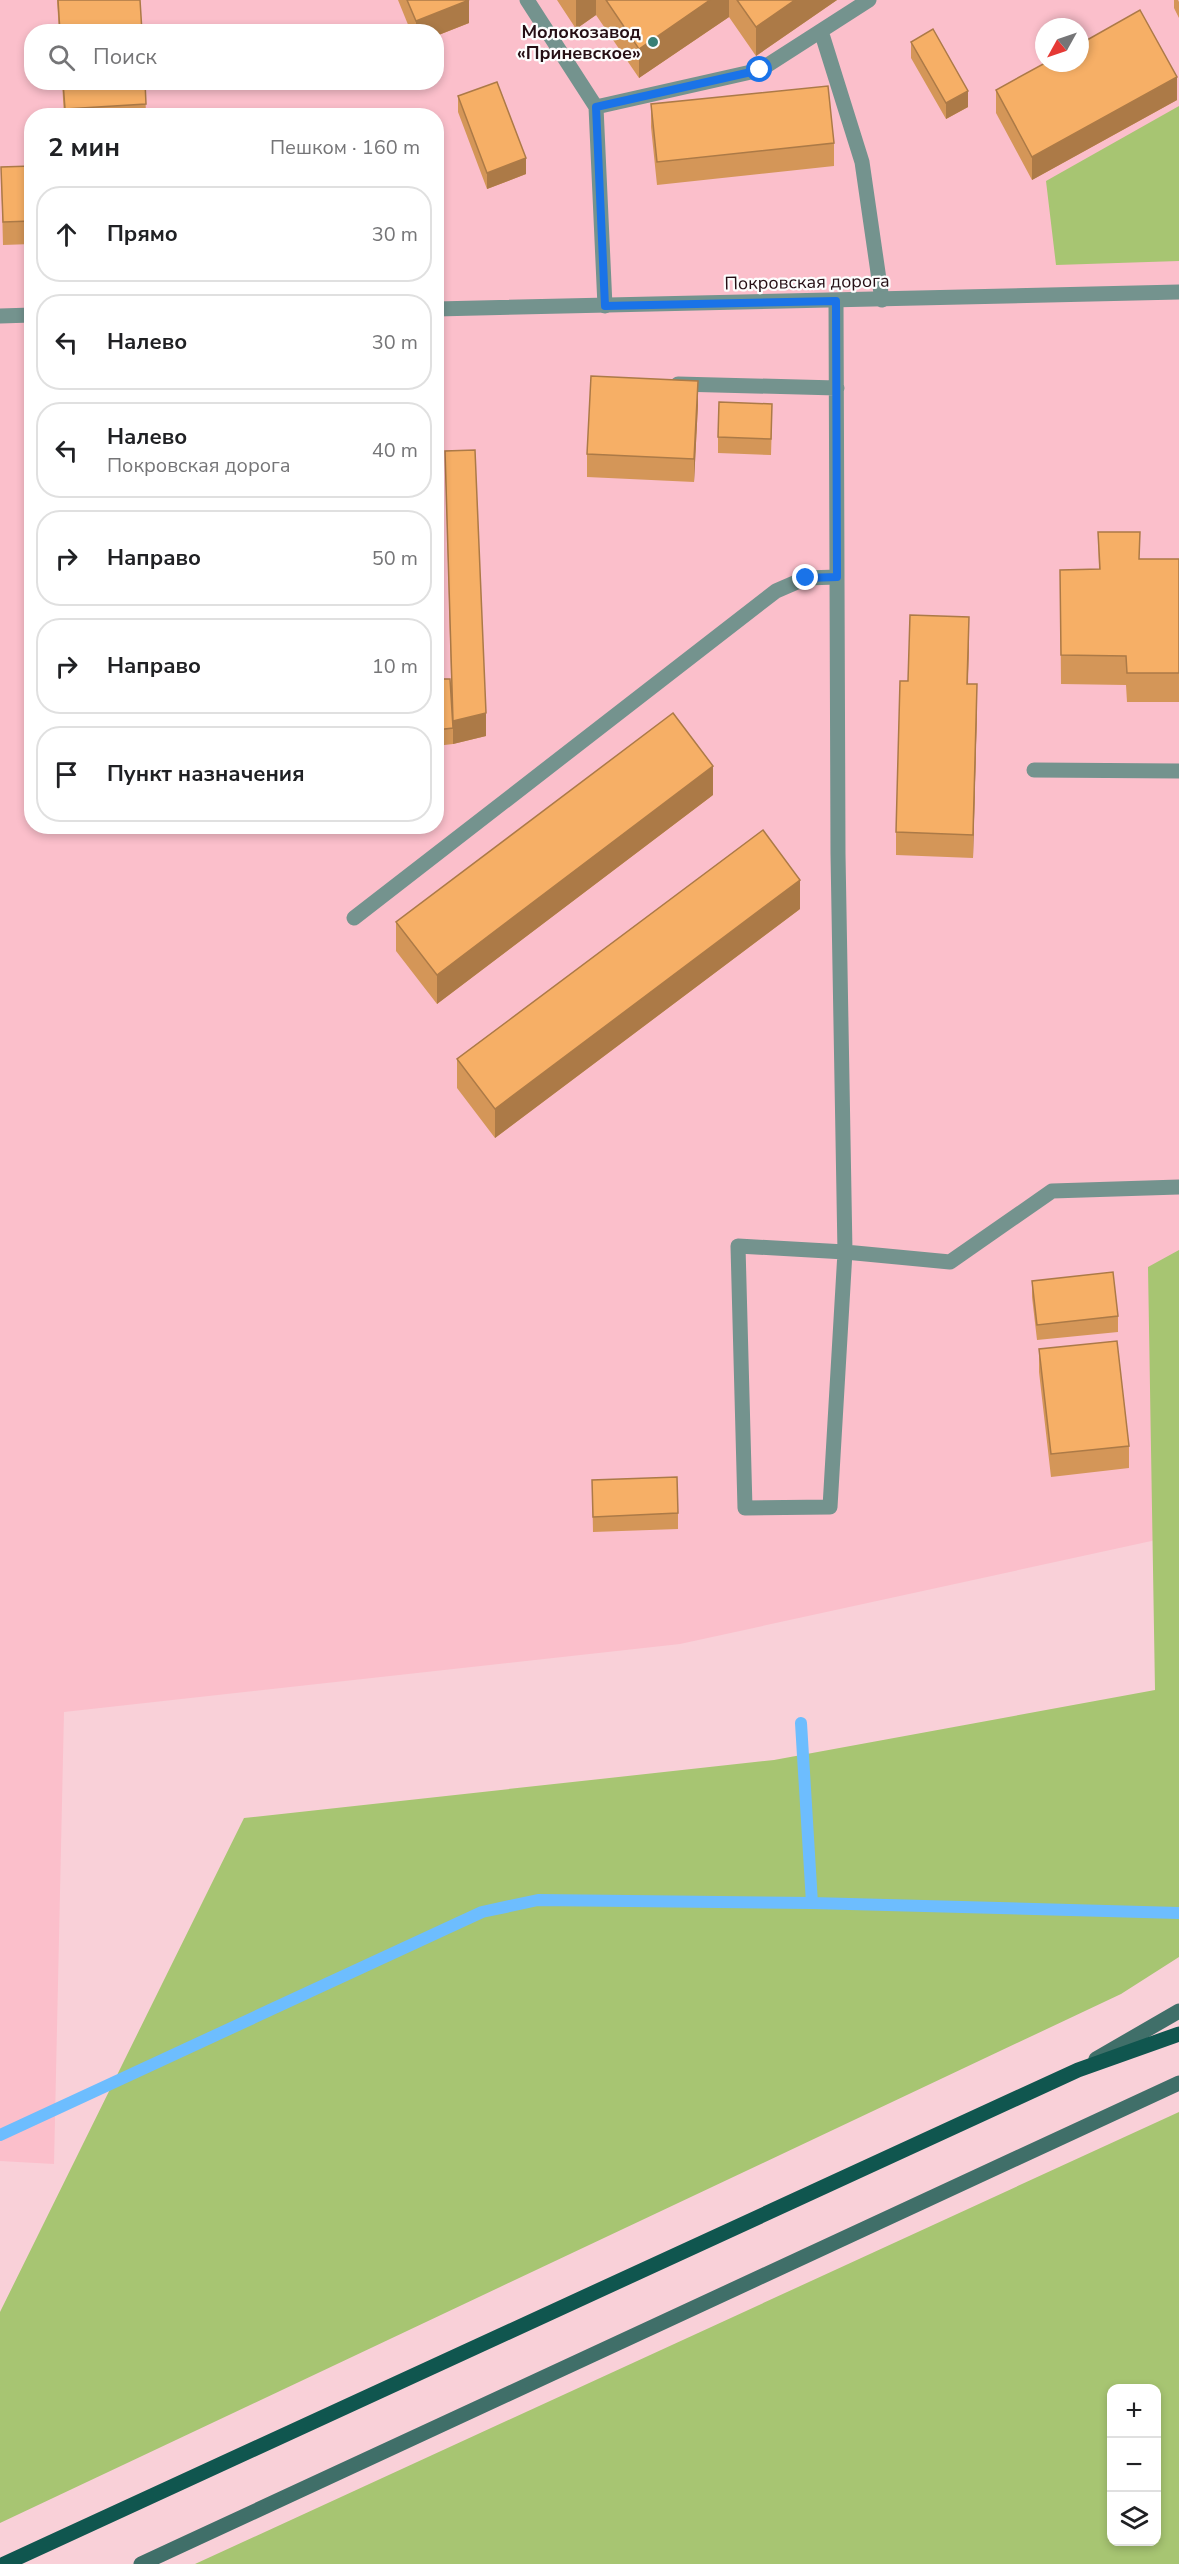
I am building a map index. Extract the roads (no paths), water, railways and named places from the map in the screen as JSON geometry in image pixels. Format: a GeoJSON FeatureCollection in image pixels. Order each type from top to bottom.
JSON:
{"type":"FeatureCollection","features":[{"type":"Feature","properties":{"kind":"main road"},"geometry":{"type":"LineString","coordinates":[[1078,2070],[1179,2011]]}},
{"type":"Feature","properties":{"kind":"main road"},"geometry":{"type":"LineString","coordinates":[[4,2564],[1078,2070],[1179,2034]]}},
{"type":"Feature","properties":{"kind":"main road"},"geometry":{"type":"LineString","coordinates":[[141,2564],[1179,2083]]}},
{"type":"Feature","properties":{"kind":"street"},"geometry":{"type":"LineString","coordinates":[[527,0],[596,107],[605,306]]}},
{"type":"Feature","properties":{"kind":"street"},"geometry":{"type":"LineString","coordinates":[[596,107],[760,70],[870,0]]}},
{"type":"Feature","properties":{"kind":"street"},"geometry":{"type":"LineString","coordinates":[[820,31],[862,162],[882,300]]}},
{"type":"Feature","properties":{"kind":"street","name":"Покровская дорога"},"geometry":{"type":"LineString","coordinates":[[444,309],[1179,292]]}},
{"type":"Feature","properties":{"kind":"street"},"geometry":{"type":"LineString","coordinates":[[836,301],[838,855],[845,1252],[830,1508],[745,1508],[738,1246],[845,1252],[950,1262],[1052,1191],[1179,1187]]}},
{"type":"Feature","properties":{"kind":"street"},"geometry":{"type":"LineString","coordinates":[[0,316],[24,315]]}},
{"type":"Feature","properties":{"kind":"street"},"geometry":{"type":"LineString","coordinates":[[661,384],[837,388]]}},
{"type":"Feature","properties":{"kind":"street"},"geometry":{"type":"LineString","coordinates":[[354,918],[776,591],[806,578],[837,577]]}},
{"type":"Feature","properties":{"kind":"street"},"geometry":{"type":"LineString","coordinates":[[1034,770],[1179,771]]}},
{"type":"Feature","properties":{"kind":"waterway"},"geometry":{"type":"LineString","coordinates":[[801,1723],[812,1903]]}},
{"type":"Feature","properties":{"kind":"waterway"},"geometry":{"type":"LineString","coordinates":[[0,2135],[482,1912],[538,1900],[812,1903],[1179,1913]]}},
{"type":"Feature","properties":{"kind":"place","name":"Молокозавод «Приневское»"},"geometry":{"type":"Point","coordinates":[653,42]}}]}
